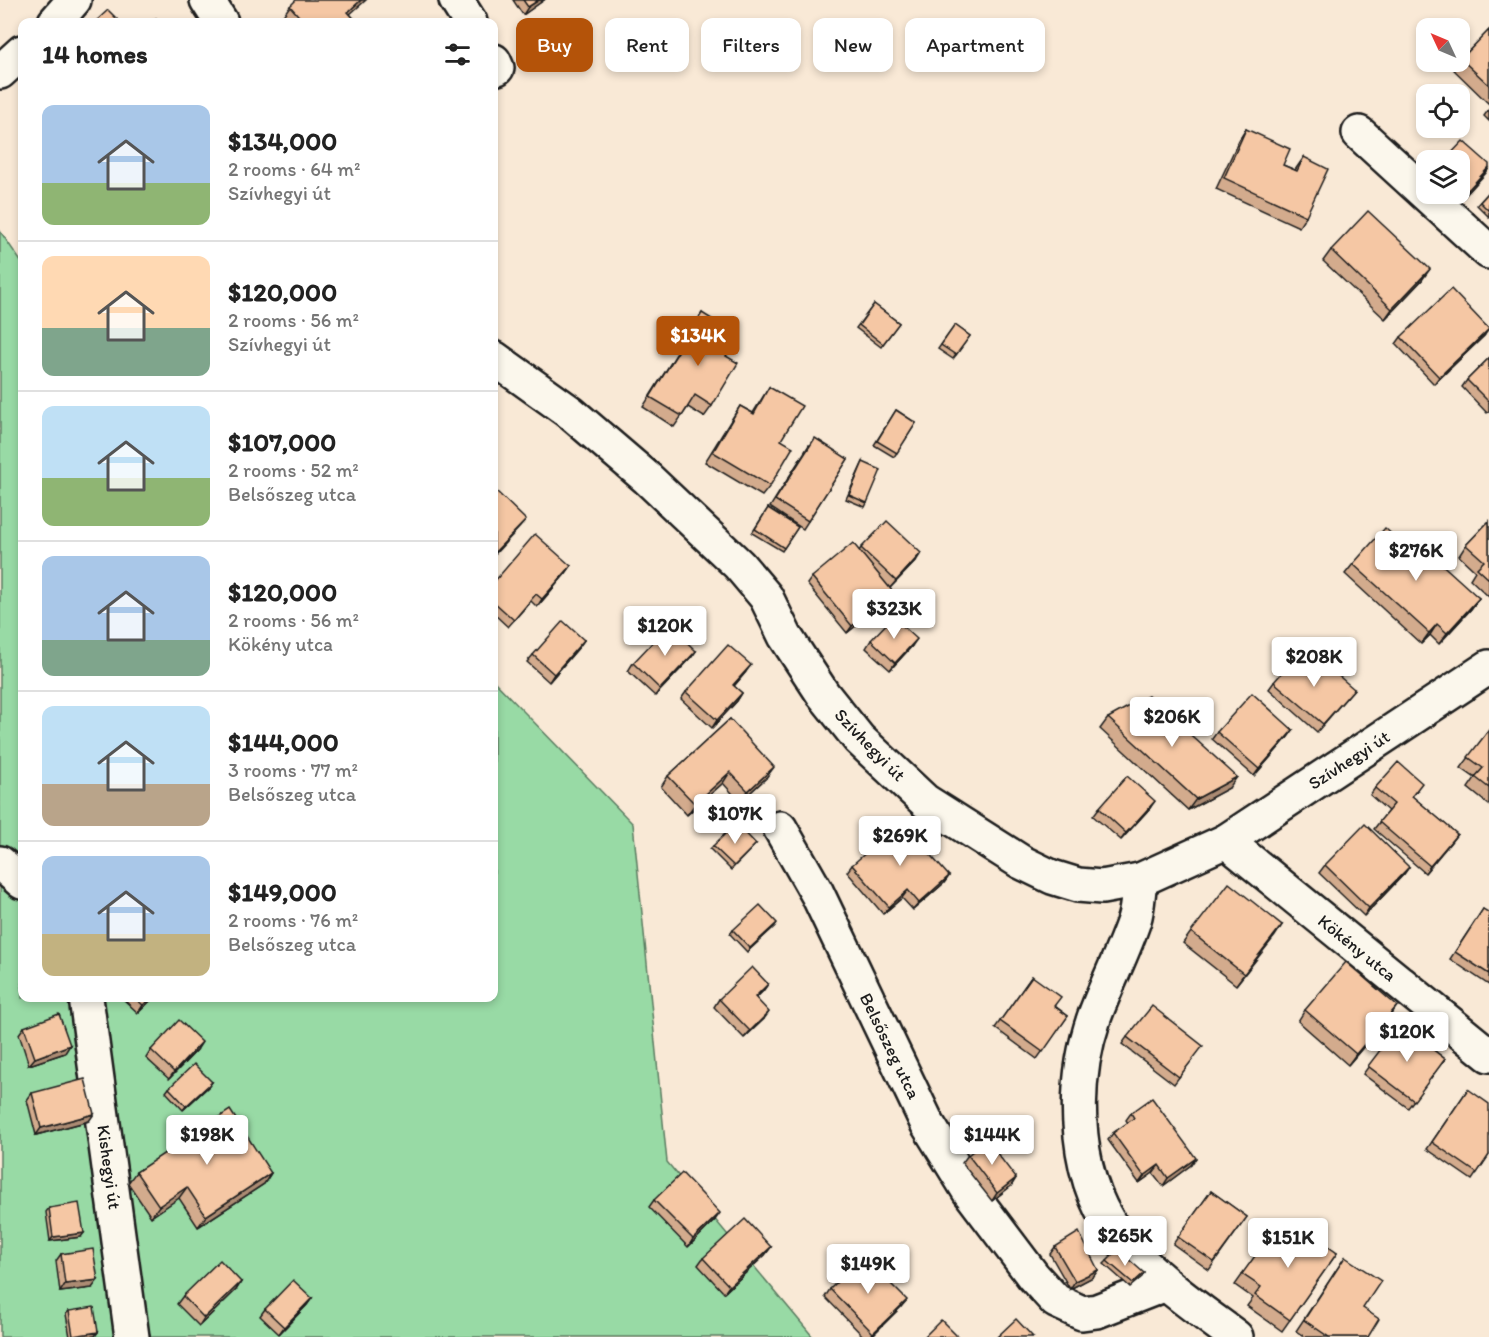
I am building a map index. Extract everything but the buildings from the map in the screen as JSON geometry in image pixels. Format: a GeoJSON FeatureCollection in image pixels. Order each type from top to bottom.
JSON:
{"type":"FeatureCollection","features":[{"type":"Feature","properties":{"kind":"street"},"geometry":{"type":"LineString","coordinates":[[58,18],[74,0]]}},
{"type":"Feature","properties":{"kind":"street"},"geometry":{"type":"LineString","coordinates":[[207,0],[218,18]]}},
{"type":"Feature","properties":{"kind":"street"},"geometry":{"type":"LineString","coordinates":[[456,0],[467,18]]}},
{"type":"Feature","properties":{"kind":"street"},"geometry":{"type":"LineString","coordinates":[[0,72],[18,56]]}},
{"type":"Feature","properties":{"kind":"street"},"geometry":{"type":"LineString","coordinates":[[1359,134],[1489,252]]}},
{"type":"Feature","properties":{"kind":"street","name":"Szívhegyi út"},"geometry":{"type":"LineString","coordinates":[[498,361],[571,413],[647,477],[739,565],[766,597],[785,636],[823,694],[859,739],[925,801],[1021,862],[1052,877],[1078,885],[1102,887],[1140,880],[1226,841],[1489,667]]}},
{"type":"Feature","properties":{"kind":"street","name":"Belsőszeg utca"},"geometry":{"type":"LineString","coordinates":[[780,828],[817,893],[927,1123],[969,1191],[1033,1276],[1056,1301],[1082,1313],[1096,1311],[1166,1284]]}},
{"type":"Feature","properties":{"kind":"street","name":"Kökény utca"},"geometry":{"type":"LineString","coordinates":[[1226,841],[1489,1055]]}},
{"type":"Feature","properties":{"kind":"street"},"geometry":{"type":"LineString","coordinates":[[0,862],[18,878]]}},
{"type":"Feature","properties":{"kind":"street"},"geometry":{"type":"LineString","coordinates":[[1140,880],[1135,918],[1094,1018],[1082,1063],[1078,1098],[1085,1160],[1096,1196],[1108,1221],[1123,1242],[1166,1284],[1236,1337]]}},
{"type":"Feature","properties":{"kind":"street","name":"Kishegyi út"},"geometry":{"type":"LineString","coordinates":[[87,1002],[132,1337]]}},
{"type":"Feature","properties":{"kind":"green space"},"geometry":{"type":"Polygon","coordinates":[[[0,231],[18,257],[18,1002],[498,1002],[498,685],[633,824],[667,1162],[813,1337],[0,1337],[0,231]]]}}]}
